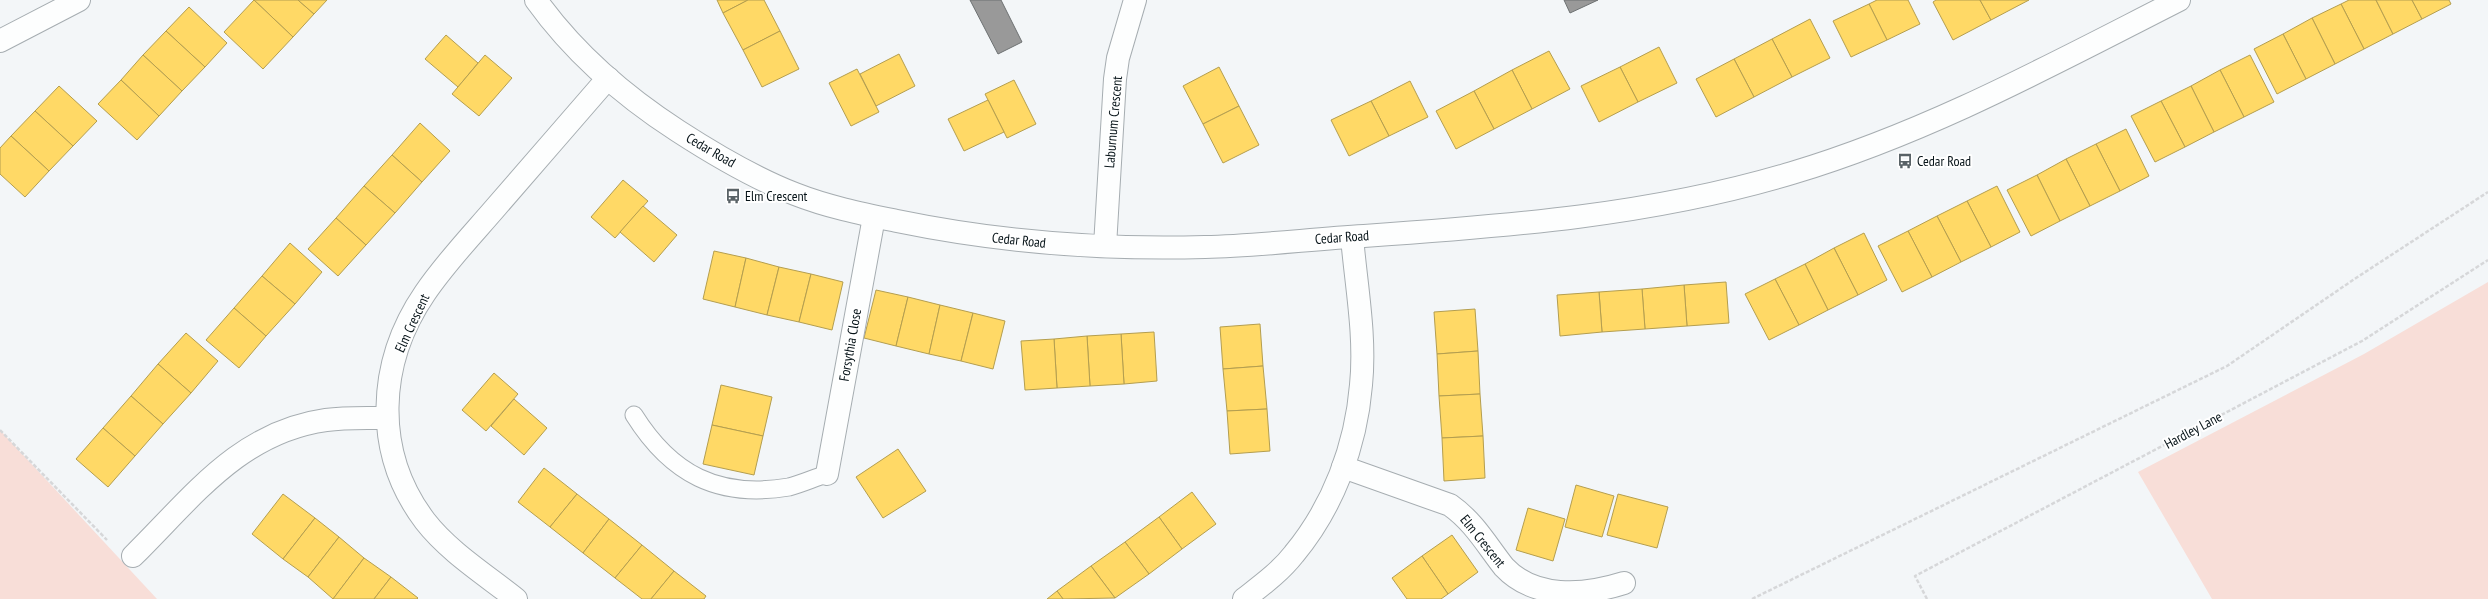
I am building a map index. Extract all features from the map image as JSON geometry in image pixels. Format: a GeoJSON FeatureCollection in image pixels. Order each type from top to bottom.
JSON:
{"type":"FeatureCollection","features":[{"type":"Feature","properties":{"kind":"street"},"geometry":{"type":"LineString","coordinates":[[0,41],[79,0]]}},
{"type":"Feature","properties":{"kind":"street","name":"Cedar Road"},"geometry":{"type":"LineString","coordinates":[[536,0],[567,40],[608,78],[666,123],[759,178],[829,206],[874,216],[990,237],[1106,246],[1209,247],[1547,221],[1617,212],[1695,199],[1792,173],[1853,154],[1924,126],[2000,91],[2179,0]]}},
{"type":"Feature","properties":{"kind":"street","name":"Laburnum Crescent"},"geometry":{"type":"LineString","coordinates":[[1106,246],[1115,79],[1120,51],[1135,0]]}},
{"type":"Feature","properties":{"kind":"street","name":"Elm Crescent"},"geometry":{"type":"LineString","coordinates":[[516,599],[456,551],[425,520],[401,477],[392,451],[387,418],[387,386],[392,366],[412,317],[424,294],[608,78]]}},
{"type":"Feature","properties":{"kind":"street","name":"Forsythia Close"},"geometry":{"type":"LineString","coordinates":[[827,474],[874,216]]}},
{"type":"Feature","properties":{"kind":"street"},"geometry":{"type":"LineString","coordinates":[[1244,599],[1270,579],[1293,556],[1311,532],[1327,506],[1343,467],[1357,415],[1361,384],[1360,320],[1352,237]]}},
{"type":"Feature","properties":{"kind":"street"},"geometry":{"type":"LineString","coordinates":[[134,556],[227,463],[246,448],[267,438],[308,424],[338,419],[387,418]]}},
{"type":"Feature","properties":{"kind":"street","name":"Elm Crescent"},"geometry":{"type":"LineString","coordinates":[[1343,467],[1450,505],[1465,515],[1504,567],[1515,579],[1526,587],[1542,592],[1579,594],[1624,583]]}},
{"type":"Feature","properties":{"kind":"lane"},"geometry":{"type":"LineString","coordinates":[[634,415],[648,438],[667,457],[688,475],[714,484],[756,490],[790,487],[827,474]]}},
{"type":"Feature","properties":{"kind":"path"},"geometry":{"type":"LineString","coordinates":[[1752,599],[2227,366],[2356,278],[2488,192]]}},
{"type":"Feature","properties":{"kind":"path","name":"Hardley Lane"},"geometry":{"type":"LineString","coordinates":[[1927,599],[1915,576],[2362,341],[2488,260]]}},
{"type":"Feature","properties":{"kind":"path"},"geometry":{"type":"LineString","coordinates":[[0,430],[103,538],[134,556]]}},
{"type":"Feature","properties":{"kind":"shaded area"},"geometry":{"type":"Polygon","coordinates":[[[2488,282],[2488,599],[2212,599],[2138,472],[2364,354],[2488,282]]]}},
{"type":"Feature","properties":{"kind":"shaded area"},"geometry":{"type":"Polygon","coordinates":[[[0,430],[157,599],[0,599],[0,430]]]}},
{"type":"Feature","properties":{"kind":"building: Homes"},"geometry":{"type":"Polygon","coordinates":[[[254,0],[298,0],[314,14],[293,37],[254,0]]]}},
{"type":"Feature","properties":{"kind":"building: Homes"},"geometry":{"type":"Polygon","coordinates":[[[254,0],[293,37],[263,69],[224,32],[254,0]]]}},
{"type":"Feature","properties":{"kind":"building: Homes"},"geometry":{"type":"Polygon","coordinates":[[[298,0],[327,0],[314,14],[298,0]]]}},
{"type":"Feature","properties":{"kind":"building: Homes"},"geometry":{"type":"Polygon","coordinates":[[[717,0],[748,0],[723,13],[717,0]]]}},
{"type":"Feature","properties":{"kind":"building: Homes"},"geometry":{"type":"Polygon","coordinates":[[[748,0],[764,0],[780,31],[743,50],[723,13],[748,0]]]}},
{"type":"Feature","properties":{"kind":"building: Homes"},"geometry":{"type":"Polygon","coordinates":[[[1877,0],[1908,0],[1920,24],[1887,40],[1869,4],[1877,0]]]}},
{"type":"Feature","properties":{"kind":"building: Homes"},"geometry":{"type":"Polygon","coordinates":[[[1936,0],[1980,0],[1991,20],[1953,40],[1933,2],[1936,0]]]}},
{"type":"Feature","properties":{"kind":"building: Homes"},"geometry":{"type":"Polygon","coordinates":[[[1980,0],[2029,0],[1991,20],[1980,0]]]}},
{"type":"Feature","properties":{"kind":"building: Homes"},"geometry":{"type":"Polygon","coordinates":[[[2349,0],[2376,0],[2393,34],[2364,49],[2341,4],[2349,0]]]}},
{"type":"Feature","properties":{"kind":"building: Homes"},"geometry":{"type":"Polygon","coordinates":[[[2376,0],[2412,0],[2422,19],[2393,34],[2376,0]]]}},
{"type":"Feature","properties":{"kind":"building: Homes"},"geometry":{"type":"Polygon","coordinates":[[[2412,0],[2449,0],[2451,4],[2422,19],[2412,0]]]}},
{"type":"Feature","properties":{"kind":"building: Homes"},"geometry":{"type":"Polygon","coordinates":[[[1869,4],[1887,40],[1851,57],[1833,21],[1869,4]]]}},
{"type":"Feature","properties":{"kind":"building: Homes"},"geometry":{"type":"Polygon","coordinates":[[[2341,4],[2364,49],[2335,64],[2312,18],[2341,4]]]}},
{"type":"Feature","properties":{"kind":"building: Homes"},"geometry":{"type":"Polygon","coordinates":[[[189,7],[227,43],[205,67],[166,31],[189,7]]]}},
{"type":"Feature","properties":{"kind":"building: Homes"},"geometry":{"type":"Polygon","coordinates":[[[2312,18],[2335,64],[2306,79],[2283,34],[2312,18]]]}},
{"type":"Feature","properties":{"kind":"building: Homes"},"geometry":{"type":"Polygon","coordinates":[[[1810,19],[1830,58],[1792,77],[1772,39],[1810,19]]]}},
{"type":"Feature","properties":{"kind":"building: Homes"},"geometry":{"type":"Polygon","coordinates":[[[166,31],[205,67],[182,91],[143,55],[166,31]]]}},
{"type":"Feature","properties":{"kind":"building: Homes"},"geometry":{"type":"Polygon","coordinates":[[[780,31],[799,69],[762,87],[743,50],[780,31]]]}},
{"type":"Feature","properties":{"kind":"building: Homes"},"geometry":{"type":"Polygon","coordinates":[[[2283,34],[2306,79],[2277,94],[2254,49],[2283,34]]]}},
{"type":"Feature","properties":{"kind":"building: Homes"},"geometry":{"type":"Polygon","coordinates":[[[446,35],[478,63],[458,87],[425,59],[446,35]]]}},
{"type":"Feature","properties":{"kind":"building: Homes"},"geometry":{"type":"Polygon","coordinates":[[[1772,39],[1792,77],[1754,97],[1734,59],[1772,39]]]}},
{"type":"Feature","properties":{"kind":"building: Homes"},"geometry":{"type":"Polygon","coordinates":[[[1659,47],[1677,83],[1638,102],[1620,67],[1659,47]]]}},
{"type":"Feature","properties":{"kind":"building: Homes"},"geometry":{"type":"Polygon","coordinates":[[[1549,51],[1570,89],[1532,109],[1512,70],[1549,51]]]}},
{"type":"Feature","properties":{"kind":"building: Homes"},"geometry":{"type":"Polygon","coordinates":[[[899,54],[915,86],[876,106],[860,74],[899,54]]]}},
{"type":"Feature","properties":{"kind":"building: Homes"},"geometry":{"type":"Polygon","coordinates":[[[143,55],[182,91],[159,116],[121,80],[143,55]]]}},
{"type":"Feature","properties":{"kind":"building: Homes"},"geometry":{"type":"Polygon","coordinates":[[[485,55],[512,78],[479,116],[452,94],[485,55]]]}},
{"type":"Feature","properties":{"kind":"building: Homes"},"geometry":{"type":"Polygon","coordinates":[[[2250,55],[2274,102],[2244,117],[2220,70],[2250,55]]]}},
{"type":"Feature","properties":{"kind":"building: Homes"},"geometry":{"type":"Polygon","coordinates":[[[1734,59],[1754,97],[1716,117],[1696,79],[1734,59]]]}},
{"type":"Feature","properties":{"kind":"building: Homes"},"geometry":{"type":"Polygon","coordinates":[[[1219,67],[1239,106],[1203,124],[1183,86],[1219,67]]]}},
{"type":"Feature","properties":{"kind":"building: Homes"},"geometry":{"type":"Polygon","coordinates":[[[1620,67],[1638,102],[1599,122],[1581,86],[1620,67]]]}},
{"type":"Feature","properties":{"kind":"building: Homes"},"geometry":{"type":"Polygon","coordinates":[[[857,69],[879,112],[851,126],[829,83],[857,69]]]}},
{"type":"Feature","properties":{"kind":"building: Homes"},"geometry":{"type":"Polygon","coordinates":[[[1512,70],[1532,109],[1494,129],[1474,91],[1512,70]]]}},
{"type":"Feature","properties":{"kind":"building: Homes"},"geometry":{"type":"Polygon","coordinates":[[[2220,70],[2244,117],[2214,132],[2191,86],[2220,70]]]}},
{"type":"Feature","properties":{"kind":"building: Homes"},"geometry":{"type":"Polygon","coordinates":[[[121,80],[159,116],[137,140],[98,104],[121,80]]]}},
{"type":"Feature","properties":{"kind":"building: Homes"},"geometry":{"type":"Polygon","coordinates":[[[1014,80],[1036,124],[1007,138],[985,94],[1014,80]]]}},
{"type":"Feature","properties":{"kind":"building: Homes"},"geometry":{"type":"Polygon","coordinates":[[[1410,81],[1428,117],[1389,136],[1371,101],[1410,81]]]}},
{"type":"Feature","properties":{"kind":"building: Homes"},"geometry":{"type":"Polygon","coordinates":[[[59,86],[97,121],[73,146],[35,111],[59,86]]]}},
{"type":"Feature","properties":{"kind":"building: Homes"},"geometry":{"type":"Polygon","coordinates":[[[2191,86],[2214,132],[2185,147],[2161,101],[2191,86]]]}},
{"type":"Feature","properties":{"kind":"building: Homes"},"geometry":{"type":"Polygon","coordinates":[[[1474,91],[1494,129],[1456,149],[1436,111],[1474,91]]]}},
{"type":"Feature","properties":{"kind":"building: Homes"},"geometry":{"type":"Polygon","coordinates":[[[988,100],[1004,132],[964,151],[948,119],[988,100]]]}},
{"type":"Feature","properties":{"kind":"building: Homes"},"geometry":{"type":"Polygon","coordinates":[[[1371,101],[1389,136],[1349,156],[1331,120],[1371,101]]]}},
{"type":"Feature","properties":{"kind":"building: Homes"},"geometry":{"type":"Polygon","coordinates":[[[2161,101],[2185,147],[2155,162],[2131,116],[2161,101]]]}},
{"type":"Feature","properties":{"kind":"building: Homes"},"geometry":{"type":"Polygon","coordinates":[[[1239,106],[1259,145],[1223,163],[1203,124],[1239,106]]]}},
{"type":"Feature","properties":{"kind":"building: Homes"},"geometry":{"type":"Polygon","coordinates":[[[35,111],[73,146],[49,171],[11,136],[35,111]]]}},
{"type":"Feature","properties":{"kind":"building: Homes"},"geometry":{"type":"Polygon","coordinates":[[[420,123],[450,151],[422,182],[392,155],[420,123]]]}},
{"type":"Feature","properties":{"kind":"building: Homes"},"geometry":{"type":"Polygon","coordinates":[[[2126,129],[2149,176],[2120,191],[2096,144],[2126,129]]]}},
{"type":"Feature","properties":{"kind":"building: Homes"},"geometry":{"type":"Polygon","coordinates":[[[11,136],[49,171],[25,197],[0,174],[0,148],[11,136]]]}},
{"type":"Feature","properties":{"kind":"building: Homes"},"geometry":{"type":"Polygon","coordinates":[[[2096,144],[2120,191],[2090,206],[2066,159],[2096,144]]]}},
{"type":"Feature","properties":{"kind":"building: Homes"},"geometry":{"type":"Polygon","coordinates":[[[392,155],[422,182],[395,213],[364,186],[392,155]]]}},
{"type":"Feature","properties":{"kind":"building: Homes"},"geometry":{"type":"Polygon","coordinates":[[[2066,159],[2090,206],[2060,221],[2037,175],[2066,159]]]}},
{"type":"Feature","properties":{"kind":"building: Homes"},"geometry":{"type":"Polygon","coordinates":[[[2037,175],[2060,221],[2031,236],[2007,190],[2037,175]]]}},
{"type":"Feature","properties":{"kind":"building: Homes"},"geometry":{"type":"Polygon","coordinates":[[[623,180],[648,201],[615,238],[591,217],[623,180]]]}},
{"type":"Feature","properties":{"kind":"building: Homes"},"geometry":{"type":"Polygon","coordinates":[[[364,186],[395,213],[366,245],[336,218],[364,186]]]}},
{"type":"Feature","properties":{"kind":"building: Homes"},"geometry":{"type":"Polygon","coordinates":[[[1997,186],[2020,232],[1991,247],[1967,201],[1997,186]]]}},
{"type":"Feature","properties":{"kind":"building: Homes"},"geometry":{"type":"Polygon","coordinates":[[[1967,201],[1991,247],[1961,262],[1937,216],[1967,201]]]}},
{"type":"Feature","properties":{"kind":"building: Homes"},"geometry":{"type":"Polygon","coordinates":[[[643,206],[677,235],[654,262],[620,232],[643,206]]]}},
{"type":"Feature","properties":{"kind":"building: Homes"},"geometry":{"type":"Polygon","coordinates":[[[1937,216],[1961,262],[1932,277],[1908,231],[1937,216]]]}},
{"type":"Feature","properties":{"kind":"building: Homes"},"geometry":{"type":"Polygon","coordinates":[[[336,218],[366,245],[338,276],[308,249],[336,218]]]}},
{"type":"Feature","properties":{"kind":"building: Homes"},"geometry":{"type":"Polygon","coordinates":[[[1908,231],[1932,277],[1902,292],[1878,246],[1908,231]]]}},
{"type":"Feature","properties":{"kind":"building: Homes"},"geometry":{"type":"Polygon","coordinates":[[[1864,233],[1887,280],[1858,295],[1834,248],[1864,233]]]}},
{"type":"Feature","properties":{"kind":"building: Homes"},"geometry":{"type":"Polygon","coordinates":[[[290,243],[322,272],[295,304],[262,276],[290,243]]]}},
{"type":"Feature","properties":{"kind":"building: Homes"},"geometry":{"type":"Polygon","coordinates":[[[1834,248],[1858,295],[1828,310],[1805,264],[1834,248]]]}},
{"type":"Feature","properties":{"kind":"building: Homes"},"geometry":{"type":"Polygon","coordinates":[[[714,251],[746,258],[735,307],[703,299],[714,251]]]}},
{"type":"Feature","properties":{"kind":"building: Homes"},"geometry":{"type":"Polygon","coordinates":[[[746,258],[779,267],[767,315],[735,307],[746,258]]]}},
{"type":"Feature","properties":{"kind":"building: Homes"},"geometry":{"type":"Polygon","coordinates":[[[1805,264],[1828,310],[1799,325],[1775,279],[1805,264]]]}},
{"type":"Feature","properties":{"kind":"building: Homes"},"geometry":{"type":"Polygon","coordinates":[[[779,267],[811,274],[799,322],[767,315],[779,267]]]}},
{"type":"Feature","properties":{"kind":"building: Homes"},"geometry":{"type":"Polygon","coordinates":[[[811,274],[843,282],[832,330],[799,322],[811,274]]]}},
{"type":"Feature","properties":{"kind":"building: Homes"},"geometry":{"type":"Polygon","coordinates":[[[262,276],[295,304],[266,336],[234,308],[262,276]]]}},
{"type":"Feature","properties":{"kind":"building: Homes"},"geometry":{"type":"Polygon","coordinates":[[[1775,279],[1799,325],[1769,340],[1745,294],[1775,279]]]}},
{"type":"Feature","properties":{"kind":"building: Homes"},"geometry":{"type":"Polygon","coordinates":[[[1726,282],[1729,323],[1687,326],[1684,285],[1726,282]]]}},
{"type":"Feature","properties":{"kind":"building: Homes"},"geometry":{"type":"Polygon","coordinates":[[[1684,285],[1687,326],[1645,329],[1642,289],[1684,285]]]}},
{"type":"Feature","properties":{"kind":"building: Homes"},"geometry":{"type":"Polygon","coordinates":[[[1642,289],[1645,329],[1602,332],[1599,292],[1642,289]]]}},
{"type":"Feature","properties":{"kind":"building: Homes"},"geometry":{"type":"Polygon","coordinates":[[[876,290],[908,297],[896,346],[864,338],[876,290]]]}},
{"type":"Feature","properties":{"kind":"building: Homes"},"geometry":{"type":"Polygon","coordinates":[[[1599,292],[1602,332],[1560,336],[1557,295],[1599,292]]]}},
{"type":"Feature","properties":{"kind":"building: Homes"},"geometry":{"type":"Polygon","coordinates":[[[908,297],[940,305],[929,354],[896,346],[908,297]]]}},
{"type":"Feature","properties":{"kind":"building: Homes"},"geometry":{"type":"Polygon","coordinates":[[[940,305],[973,313],[961,361],[929,354],[940,305]]]}},
{"type":"Feature","properties":{"kind":"building: Homes"},"geometry":{"type":"Polygon","coordinates":[[[234,308],[266,336],[239,368],[206,340],[234,308]]]}},
{"type":"Feature","properties":{"kind":"building: Homes"},"geometry":{"type":"Polygon","coordinates":[[[1475,309],[1478,351],[1437,354],[1434,312],[1475,309]]]}},
{"type":"Feature","properties":{"kind":"building: Homes"},"geometry":{"type":"Polygon","coordinates":[[[973,313],[1005,321],[993,369],[961,361],[973,313]]]}},
{"type":"Feature","properties":{"kind":"building: Homes"},"geometry":{"type":"Polygon","coordinates":[[[1260,324],[1263,366],[1223,369],[1220,327],[1260,324]]]}},
{"type":"Feature","properties":{"kind":"building: Homes"},"geometry":{"type":"Polygon","coordinates":[[[1154,332],[1157,381],[1124,384],[1121,334],[1154,332]]]}},
{"type":"Feature","properties":{"kind":"building: Homes"},"geometry":{"type":"Polygon","coordinates":[[[186,333],[218,361],[191,393],[158,364],[186,333]]]}},
{"type":"Feature","properties":{"kind":"building: Homes"},"geometry":{"type":"Polygon","coordinates":[[[1121,334],[1124,384],[1090,386],[1087,336],[1121,334]]]}},
{"type":"Feature","properties":{"kind":"building: Homes"},"geometry":{"type":"Polygon","coordinates":[[[1087,336],[1090,386],[1057,388],[1054,339],[1087,336]]]}},
{"type":"Feature","properties":{"kind":"building: Homes"},"geometry":{"type":"Polygon","coordinates":[[[1054,339],[1057,388],[1025,390],[1021,341],[1054,339]]]}},
{"type":"Feature","properties":{"kind":"building: Homes"},"geometry":{"type":"Polygon","coordinates":[[[1478,351],[1480,394],[1439,396],[1437,354],[1478,351]]]}},
{"type":"Feature","properties":{"kind":"building: Homes"},"geometry":{"type":"Polygon","coordinates":[[[158,364],[191,393],[163,424],[131,396],[158,364]]]}},
{"type":"Feature","properties":{"kind":"building: Homes"},"geometry":{"type":"Polygon","coordinates":[[[1263,366],[1267,409],[1227,411],[1223,369],[1263,366]]]}},
{"type":"Feature","properties":{"kind":"building: Homes"},"geometry":{"type":"Polygon","coordinates":[[[494,373],[518,394],[486,431],[462,410],[494,373]]]}},
{"type":"Feature","properties":{"kind":"building: Homes"},"geometry":{"type":"Polygon","coordinates":[[[721,385],[772,397],[763,436],[712,425],[721,385]]]}},
{"type":"Feature","properties":{"kind":"building: Homes"},"geometry":{"type":"Polygon","coordinates":[[[1480,394],[1483,436],[1442,438],[1439,396],[1480,394]]]}},
{"type":"Feature","properties":{"kind":"building: Homes"},"geometry":{"type":"Polygon","coordinates":[[[131,396],[163,424],[135,456],[103,428],[131,396]]]}},
{"type":"Feature","properties":{"kind":"building: Homes"},"geometry":{"type":"Polygon","coordinates":[[[514,399],[547,428],[524,455],[491,426],[514,399]]]}},
{"type":"Feature","properties":{"kind":"building: Homes"},"geometry":{"type":"Polygon","coordinates":[[[1267,409],[1270,451],[1230,454],[1227,411],[1267,409]]]}},
{"type":"Feature","properties":{"kind":"building: Homes"},"geometry":{"type":"Polygon","coordinates":[[[712,425],[763,436],[754,475],[703,464],[712,425]]]}},
{"type":"Feature","properties":{"kind":"building: Homes"},"geometry":{"type":"Polygon","coordinates":[[[103,428],[135,456],[108,487],[76,459],[103,428]]]}},
{"type":"Feature","properties":{"kind":"building: Homes"},"geometry":{"type":"Polygon","coordinates":[[[1483,436],[1485,478],[1444,481],[1442,438],[1483,436]]]}},
{"type":"Feature","properties":{"kind":"building: Homes"},"geometry":{"type":"Polygon","coordinates":[[[898,449],[926,491],[883,518],[856,477],[898,449]]]}},
{"type":"Feature","properties":{"kind":"building: Homes"},"geometry":{"type":"Polygon","coordinates":[[[544,468],[577,494],[550,527],[518,502],[544,468]]]}},
{"type":"Feature","properties":{"kind":"building: Homes"},"geometry":{"type":"Polygon","coordinates":[[[1576,485],[1614,496],[1602,537],[1565,527],[1576,485]]]}},
{"type":"Feature","properties":{"kind":"building: Homes"},"geometry":{"type":"Polygon","coordinates":[[[1192,492],[1216,524],[1182,549],[1159,517],[1192,492]]]}},
{"type":"Feature","properties":{"kind":"building: Homes"},"geometry":{"type":"Polygon","coordinates":[[[283,494],[315,518],[283,559],[252,534],[283,494]]]}},
{"type":"Feature","properties":{"kind":"building: Homes"},"geometry":{"type":"Polygon","coordinates":[[[577,494],[609,519],[583,553],[550,527],[577,494]]]}},
{"type":"Feature","properties":{"kind":"building: Homes"},"geometry":{"type":"Polygon","coordinates":[[[1618,494],[1668,507],[1657,548],[1607,535],[1618,494]]]}},
{"type":"Feature","properties":{"kind":"building: Homes"},"geometry":{"type":"Polygon","coordinates":[[[1528,508],[1565,519],[1553,561],[1516,550],[1528,508]]]}},
{"type":"Feature","properties":{"kind":"building: Homes"},"geometry":{"type":"Polygon","coordinates":[[[1159,517],[1182,549],[1149,574],[1125,542],[1159,517]]]}},
{"type":"Feature","properties":{"kind":"building: Homes"},"geometry":{"type":"Polygon","coordinates":[[[315,518],[339,537],[308,577],[283,559],[315,518]]]}},
{"type":"Feature","properties":{"kind":"building: Homes"},"geometry":{"type":"Polygon","coordinates":[[[609,519],[642,545],[615,578],[583,553],[609,519]]]}},
{"type":"Feature","properties":{"kind":"building: Homes"},"geometry":{"type":"Polygon","coordinates":[[[1452,535],[1478,572],[1448,594],[1422,556],[1452,535]]]}},
{"type":"Feature","properties":{"kind":"building: Homes"},"geometry":{"type":"Polygon","coordinates":[[[339,537],[364,558],[333,599],[308,577],[339,537]]]}},
{"type":"Feature","properties":{"kind":"building: Homes"},"geometry":{"type":"Polygon","coordinates":[[[1125,542],[1149,574],[1115,598],[1091,566],[1125,542]]]}},
{"type":"Feature","properties":{"kind":"building: Homes"},"geometry":{"type":"Polygon","coordinates":[[[642,545],[674,571],[651,599],[642,599],[615,578],[642,545]]]}},
{"type":"Feature","properties":{"kind":"building: Homes"},"geometry":{"type":"Polygon","coordinates":[[[1422,556],[1448,594],[1441,599],[1407,599],[1392,578],[1422,556]]]}},
{"type":"Feature","properties":{"kind":"building: Homes"},"geometry":{"type":"Polygon","coordinates":[[[364,558],[391,577],[374,599],[333,599],[364,558]]]}},
{"type":"Feature","properties":{"kind":"building: Homes"},"geometry":{"type":"Polygon","coordinates":[[[1091,566],[1115,598],[1063,599],[1057,591],[1091,566]]]}},
{"type":"Feature","properties":{"kind":"building: Homes"},"geometry":{"type":"Polygon","coordinates":[[[674,571],[706,596],[704,599],[651,599],[674,571]]]}},
{"type":"Feature","properties":{"kind":"building: Homes"},"geometry":{"type":"Polygon","coordinates":[[[391,577],[418,598],[374,599],[391,577]]]}},
{"type":"Feature","properties":{"kind":"building: Homes"},"geometry":{"type":"Polygon","coordinates":[[[1057,591],[1063,599],[1047,599],[1057,591]]]}},
{"type":"Feature","properties":{"kind":"building: Industry"},"geometry":{"type":"Polygon","coordinates":[[[970,0],[1001,0],[1022,42],[998,54],[970,0]]]}},
{"type":"Feature","properties":{"kind":"building: Industry"},"geometry":{"type":"Polygon","coordinates":[[[1564,0],[1598,0],[1570,13],[1564,0]]]}},
{"type":"Feature","properties":{"kind":"place","name":"Cedar Road"},"geometry":{"type":"Point","coordinates":[1905,161]}},
{"type":"Feature","properties":{"kind":"place","name":"Elm Crescent"},"geometry":{"type":"Point","coordinates":[733,196]}}]}
